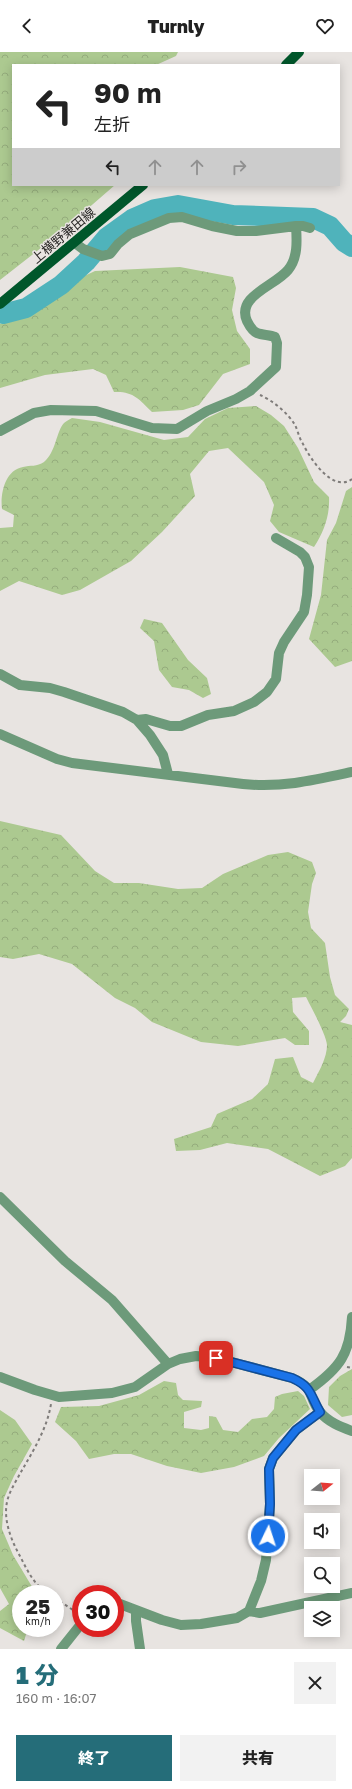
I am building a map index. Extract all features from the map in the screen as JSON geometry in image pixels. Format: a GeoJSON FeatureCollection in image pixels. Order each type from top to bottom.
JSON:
{"type":"FeatureCollection","features":[{"type":"Feature","properties":{"kind":"main road"},"geometry":{"type":"LineString","coordinates":[[287,64],[299,52]]}},
{"type":"Feature","properties":{"kind":"main road","name":"上横野兼田線"},"geometry":{"type":"LineString","coordinates":[[0,304],[79,246],[142,186]]}},
{"type":"Feature","properties":{"kind":"street"},"geometry":{"type":"LineString","coordinates":[[79,246],[102,256],[110,254],[118,244],[130,234],[169,218],[182,217],[212,226],[237,231],[256,231],[296,226],[310,228]]}},
{"type":"Feature","properties":{"kind":"street"},"geometry":{"type":"LineString","coordinates":[[0,431],[34,414],[51,410],[96,411],[152,428],[177,429],[208,411],[236,399],[250,391],[276,367],[277,343],[275,337],[257,333],[250,326],[245,316],[244,307],[255,296],[288,271],[295,258],[296,226]]}},
{"type":"Feature","properties":{"kind":"street"},"geometry":{"type":"LineString","coordinates":[[137,720],[146,719],[170,726],[181,726],[208,715],[234,711],[254,702],[267,692],[276,679],[279,653],[284,642],[304,612],[309,568],[305,557],[300,552],[276,538]]}},
{"type":"Feature","properties":{"kind":"street"},"geometry":{"type":"LineString","coordinates":[[0,674],[20,685],[50,688],[64,692],[123,712],[137,720],[150,735],[163,755],[168,774]]}},
{"type":"Feature","properties":{"kind":"street"},"geometry":{"type":"LineString","coordinates":[[0,734],[51,756],[72,763],[265,786],[289,785],[352,772]]}},
{"type":"Feature","properties":{"kind":"street"},"geometry":{"type":"LineString","coordinates":[[0,1197],[65,1261],[112,1300],[168,1364]]}},
{"type":"Feature","properties":{"kind":"street"},"geometry":{"type":"LineString","coordinates":[[310,1390],[338,1365],[348,1348],[352,1317]]}},
{"type":"Feature","properties":{"kind":"street"},"geometry":{"type":"LineString","coordinates":[[0,1377],[52,1395],[77,1396],[112,1393],[135,1387],[168,1364],[180,1359],[196,1356],[216,1358],[303,1382],[310,1390],[320,1412],[329,1420],[352,1431]]}},
{"type":"Feature","properties":{"kind":"street"},"geometry":{"type":"LineString","coordinates":[[124,1606],[181,1625],[201,1624],[237,1618],[249,1611],[261,1581],[266,1560],[270,1504],[269,1469],[273,1458],[296,1430],[320,1412]]}},
{"type":"Feature","properties":{"kind":"street"},"geometry":{"type":"LineString","coordinates":[[249,1611],[260,1613],[352,1593]]}},
{"type":"Feature","properties":{"kind":"street"},"geometry":{"type":"LineString","coordinates":[[136,1611],[140,1649]]}},
{"type":"Feature","properties":{"kind":"street"},"geometry":{"type":"LineString","coordinates":[[61,1649],[72,1635]]}},
{"type":"Feature","properties":{"kind":"path"},"geometry":{"type":"LineString","coordinates":[[250,391],[268,398],[287,415],[295,424],[303,444],[324,473],[339,483],[345,483],[352,479]]}},
{"type":"Feature","properties":{"kind":"path"},"geometry":{"type":"LineString","coordinates":[[38,1585],[29,1574],[14,1546],[7,1525],[6,1503],[16,1481],[38,1442],[50,1408],[52,1395]]}},
{"type":"Feature","properties":{"kind":"green space"},"geometry":{"type":"Polygon","coordinates":[[[0,52],[178,52],[176,56],[158,64],[12,64],[12,186],[114,186],[55,237],[0,280],[0,52]]]}},
{"type":"Feature","properties":{"kind":"green space"},"geometry":{"type":"Polygon","coordinates":[[[180,267],[233,277],[236,288],[232,310],[237,331],[250,349],[250,364],[223,374],[199,405],[183,410],[152,412],[131,394],[114,392],[106,375],[93,369],[45,375],[0,388],[0,324],[50,301],[80,278],[95,271],[180,267]]]}},
{"type":"Feature","properties":{"kind":"green space"},"geometry":{"type":"Polygon","coordinates":[[[256,406],[271,415],[284,426],[298,448],[314,482],[329,497],[326,523],[314,547],[279,532],[270,521],[274,505],[264,482],[228,448],[209,451],[190,474],[195,496],[162,532],[131,561],[80,590],[62,595],[19,581],[0,591],[0,528],[13,527],[14,515],[2,509],[2,497],[5,484],[12,473],[17,469],[26,466],[39,465],[48,458],[59,431],[64,423],[72,418],[100,422],[164,440],[188,437],[205,419],[228,408],[256,406]]]}},
{"type":"Feature","properties":{"kind":"green space"},"geometry":{"type":"Polygon","coordinates":[[[352,487],[352,661],[335,667],[309,639],[321,595],[327,540],[336,523],[346,491],[352,487]]]}},
{"type":"Feature","properties":{"kind":"green space"},"geometry":{"type":"Polygon","coordinates":[[[144,619],[162,623],[188,660],[207,678],[211,694],[203,698],[189,690],[172,687],[159,670],[154,641],[140,628],[144,619]]]}},
{"type":"Feature","properties":{"kind":"green space"},"geometry":{"type":"Polygon","coordinates":[[[0,821],[61,835],[95,871],[114,883],[139,883],[178,889],[202,888],[223,874],[268,855],[288,852],[312,862],[316,873],[312,884],[308,912],[311,928],[325,943],[330,977],[335,995],[349,1009],[346,1016],[340,1022],[352,1025],[352,1158],[345,1166],[320,1176],[268,1149],[227,1143],[200,1150],[176,1151],[174,1139],[211,1127],[217,1114],[252,1099],[268,1084],[275,1059],[293,1057],[301,1077],[313,1083],[324,1060],[327,1045],[321,1028],[306,997],[292,998],[293,1012],[309,1031],[309,1045],[295,1045],[285,1038],[238,1046],[201,1042],[152,1022],[135,1008],[115,998],[72,964],[39,954],[13,959],[0,957],[0,821]]]}},
{"type":"Feature","properties":{"kind":"green space"},"geometry":{"type":"Polygon","coordinates":[[[352,1369],[352,1415],[342,1417],[328,1405],[329,1387],[340,1376],[352,1369]]]}},
{"type":"Feature","properties":{"kind":"green space"},"geometry":{"type":"Polygon","coordinates":[[[164,1381],[176,1383],[178,1395],[183,1400],[202,1401],[201,1407],[184,1412],[184,1428],[201,1430],[209,1428],[209,1416],[216,1417],[223,1430],[238,1432],[252,1419],[267,1417],[274,1409],[275,1397],[298,1391],[304,1396],[310,1409],[279,1438],[264,1456],[234,1467],[201,1473],[167,1466],[131,1454],[114,1454],[89,1459],[76,1441],[55,1422],[61,1407],[99,1406],[139,1395],[164,1381]]]}},
{"type":"Feature","properties":{"kind":"green space"},"geometry":{"type":"Polygon","coordinates":[[[0,1410],[15,1420],[32,1444],[14,1476],[4,1498],[2,1529],[13,1555],[31,1585],[12,1585],[12,1634],[0,1628],[0,1611],[9,1604],[0,1588],[0,1410]]]}},
{"type":"Feature","properties":{"kind":"green space"},"geometry":{"type":"Polygon","coordinates":[[[17,1637],[25,1637],[24,1641],[17,1637]]]}},
{"type":"Feature","properties":{"kind":"waterway"},"geometry":{"type":"LineString","coordinates":[[3,314],[26,308],[61,285],[86,262],[107,237],[132,219],[155,209],[178,205],[233,215],[313,218],[330,226],[344,242],[352,247]]}},
{"type":"Feature","properties":{"kind":"route"},"geometry":{"type":"LineString","coordinates":[[216,1358],[303,1382],[310,1390],[320,1412],[296,1430],[273,1458],[269,1469],[270,1504],[268,1536]]}}]}
